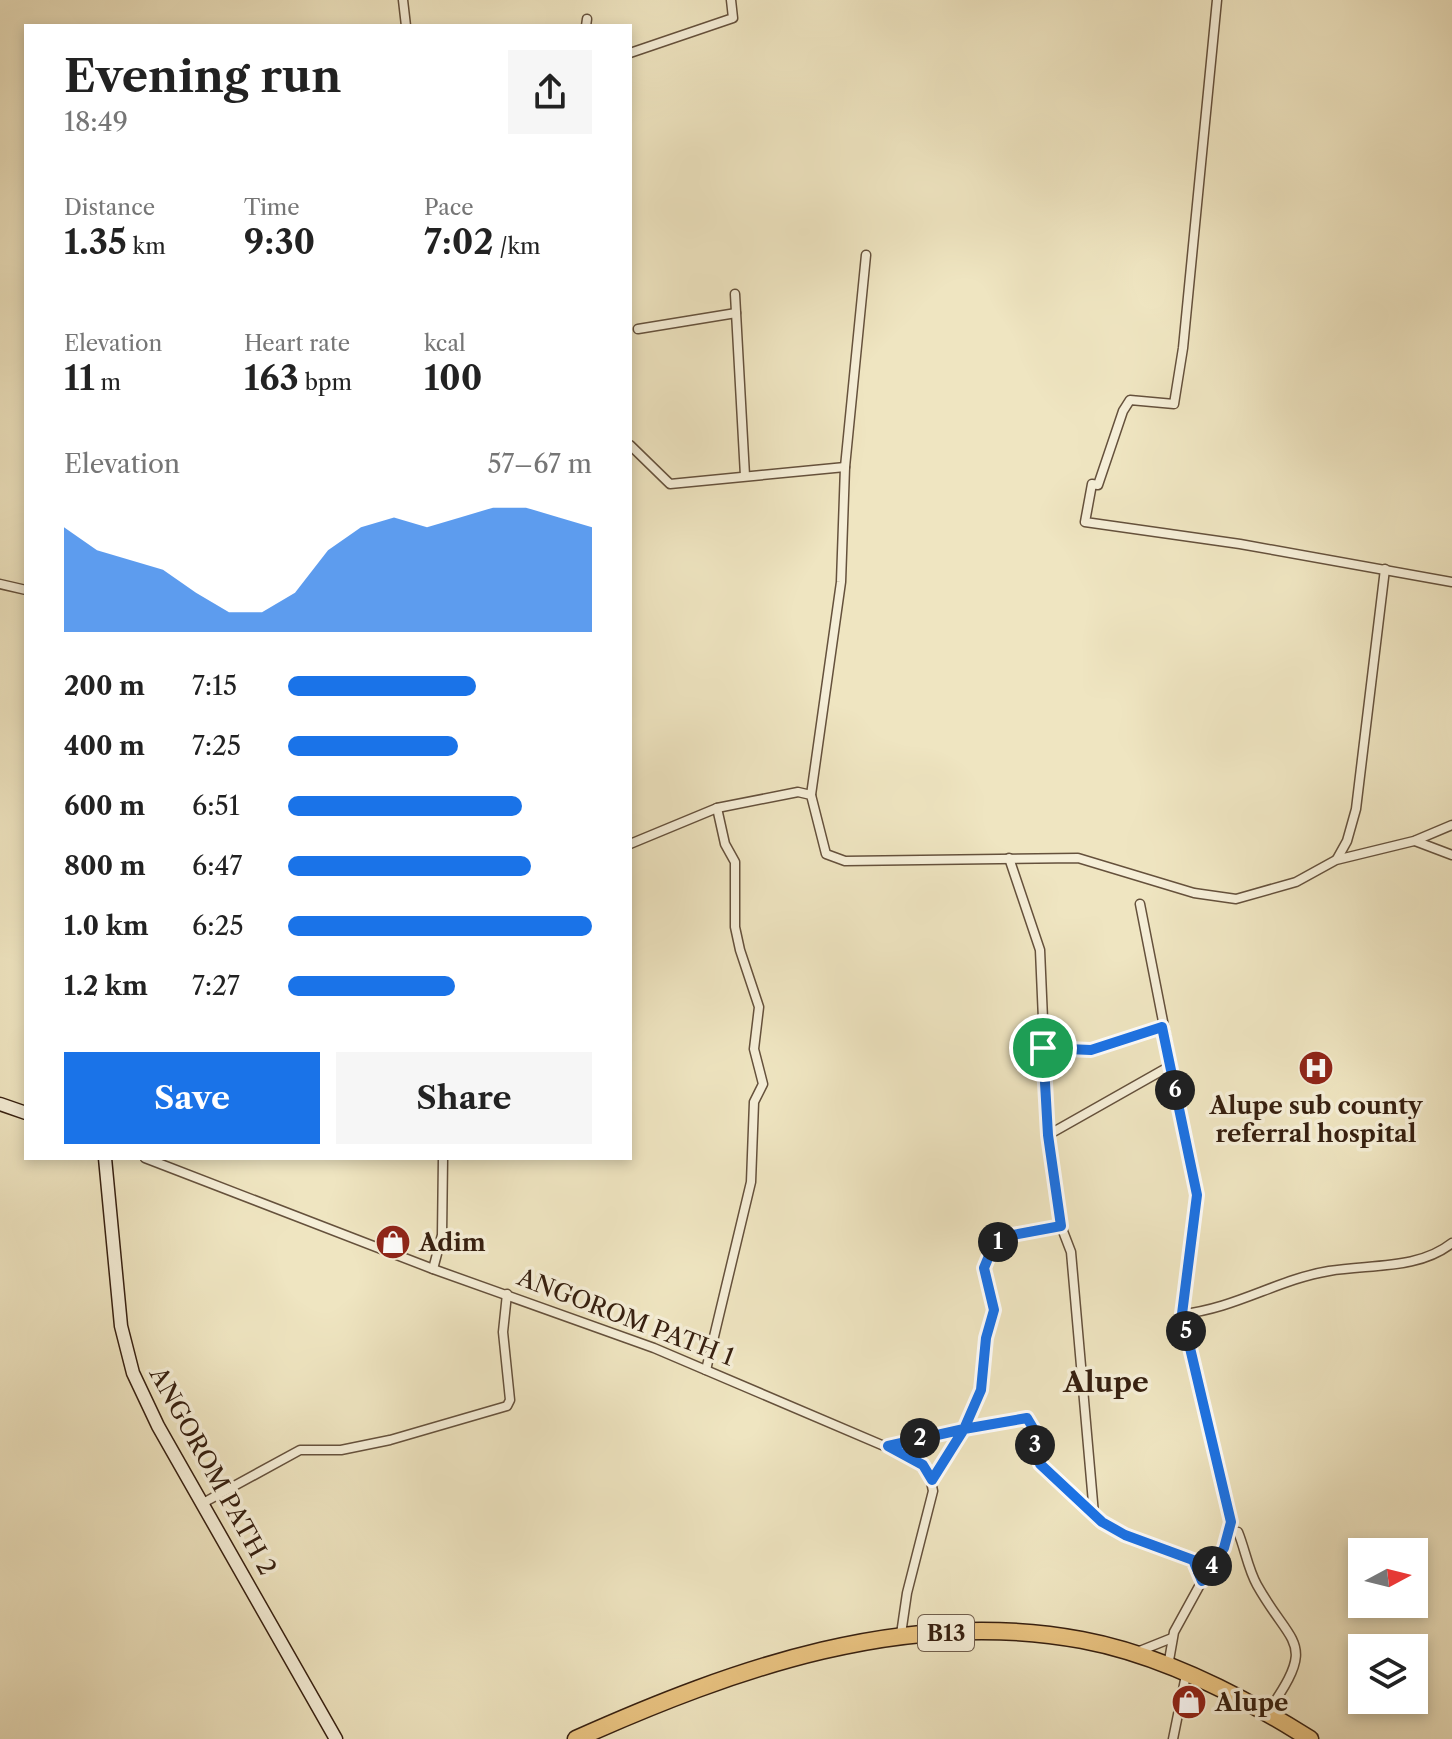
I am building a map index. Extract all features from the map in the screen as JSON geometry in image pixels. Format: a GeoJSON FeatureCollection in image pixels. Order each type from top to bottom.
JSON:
{"type":"FeatureCollection","features":[{"type":"Feature","properties":{"kind":"highway","name":"B13"},"geometry":{"type":"LineString","coordinates":[[576,1739],[815,1650],[901,1634],[972,1631],[1059,1637],[1132,1654],[1168,1667],[1267,1713],[1310,1739]]}},
{"type":"Feature","properties":{"kind":"street"},"geometry":{"type":"LineString","coordinates":[[403,0],[406,24]]}},
{"type":"Feature","properties":{"kind":"street"},"geometry":{"type":"LineString","coordinates":[[632,52],[733,18],[731,0]]}},
{"type":"Feature","properties":{"kind":"street"},"geometry":{"type":"LineString","coordinates":[[1217,0],[1183,348],[1174,404],[1130,400],[1123,411],[1098,485],[1092,484],[1085,522],[1452,582]]}},
{"type":"Feature","properties":{"kind":"street"},"geometry":{"type":"LineString","coordinates":[[866,255],[845,467],[841,582],[811,795],[826,854],[845,861],[1078,858],[1194,893],[1236,899],[1296,882],[1336,860],[1414,841],[1452,825]]}},
{"type":"Feature","properties":{"kind":"street"},"geometry":{"type":"LineString","coordinates":[[735,294],[745,476]]}},
{"type":"Feature","properties":{"kind":"street"},"geometry":{"type":"LineString","coordinates":[[638,329],[736,313]]}},
{"type":"Feature","properties":{"kind":"street"},"geometry":{"type":"LineString","coordinates":[[632,447],[670,484],[845,467]]}},
{"type":"Feature","properties":{"kind":"street"},"geometry":{"type":"LineString","coordinates":[[1336,860],[1347,841],[1356,809],[1385,569]]}},
{"type":"Feature","properties":{"kind":"street"},"geometry":{"type":"LineString","coordinates":[[0,584],[24,589]]}},
{"type":"Feature","properties":{"kind":"street"},"geometry":{"type":"LineString","coordinates":[[632,843],[717,808],[798,792],[811,795]]}},
{"type":"Feature","properties":{"kind":"street"},"geometry":{"type":"LineString","coordinates":[[706,1370],[751,1182],[754,1102],[763,1084],[754,1049],[759,1007],[735,927],[735,862],[725,844],[717,808]]}},
{"type":"Feature","properties":{"kind":"street"},"geometry":{"type":"LineString","coordinates":[[1414,841],[1452,855]]}},
{"type":"Feature","properties":{"kind":"street"},"geometry":{"type":"LineString","coordinates":[[1009,858],[1040,950],[1048,1135],[1061,1226],[1071,1252],[1094,1514]]}},
{"type":"Feature","properties":{"kind":"street"},"geometry":{"type":"LineString","coordinates":[[1140,904],[1197,1195],[1182,1314],[1231,1522],[1224,1548],[1202,1581],[1172,1638],[1168,1667]]}},
{"type":"Feature","properties":{"kind":"street"},"geometry":{"type":"LineString","coordinates":[[1043,1048],[1091,1050],[1162,1027]]}},
{"type":"Feature","properties":{"kind":"street"},"geometry":{"type":"LineString","coordinates":[[1048,1135],[1170,1066]]}},
{"type":"Feature","properties":{"kind":"street"},"geometry":{"type":"LineString","coordinates":[[0,1104],[24,1112]]}},
{"type":"Feature","properties":{"kind":"street","name":"ANGOROM PATH 2"},"geometry":{"type":"LineString","coordinates":[[105,1160],[118,1307],[127,1353],[158,1426],[336,1739]]}},
{"type":"Feature","properties":{"kind":"street","name":"ANGOROM PATH 1"},"geometry":{"type":"LineString","coordinates":[[150,1160],[706,1370],[888,1446],[923,1465],[932,1480]]}},
{"type":"Feature","properties":{"kind":"street"},"geometry":{"type":"LineString","coordinates":[[433,1269],[442,1235],[443,1160]]}},
{"type":"Feature","properties":{"kind":"street"},"geometry":{"type":"LineString","coordinates":[[901,1634],[907,1593],[931,1504],[932,1480],[964,1429],[981,1390],[986,1338],[994,1310],[984,1268],[991,1251],[1007,1236],[1061,1226]]}},
{"type":"Feature","properties":{"kind":"street"},"geometry":{"type":"LineString","coordinates":[[1182,1314],[1204,1312],[1325,1271],[1435,1257],[1452,1243]]}},
{"type":"Feature","properties":{"kind":"street"},"geometry":{"type":"LineString","coordinates":[[203,1503],[300,1450],[341,1450],[390,1440],[507,1406],[510,1400],[503,1332],[507,1294]]}},
{"type":"Feature","properties":{"kind":"street"},"geometry":{"type":"LineString","coordinates":[[888,1446],[1027,1418],[1033,1428],[1040,1464],[1094,1514],[1125,1535],[1193,1560],[1202,1581]]}},
{"type":"Feature","properties":{"kind":"street"},"geometry":{"type":"LineString","coordinates":[[1238,1532],[1258,1586],[1290,1631],[1297,1647],[1295,1666],[1267,1713]]}},
{"type":"Feature","properties":{"kind":"street"},"geometry":{"type":"LineString","coordinates":[[1132,1654],[1172,1638]]}},
{"type":"Feature","properties":{"kind":"street"},"geometry":{"type":"LineString","coordinates":[[1173,1739],[1186,1675]]}},
{"type":"Feature","properties":{"kind":"place","name":"Alupe sub county referral hospital"},"geometry":{"type":"Point","coordinates":[1316,1068]}},
{"type":"Feature","properties":{"kind":"place","name":"Adim"},"geometry":{"type":"Point","coordinates":[393,1242]}},
{"type":"Feature","properties":{"kind":"place","name":"Alupe"},"geometry":{"type":"Point","coordinates":[1189,1702]}},
{"type":"Feature","properties":{"kind":"district","name":"Alupe"},"geometry":{"type":"Point","coordinates":[1106,1382]}},
{"type":"Feature","properties":{"kind":"route"},"geometry":{"type":"LineString","coordinates":[[1043,1048],[1048,1135],[1061,1226],[1007,1236],[999,1240],[991,1251],[989,1264],[984,1268],[995,1302],[994,1310],[986,1338],[981,1390],[964,1429],[888,1446],[917,1460],[932,1480],[964,1429],[1027,1418],[1033,1428],[1037,1457],[1050,1476],[1111,1528],[1193,1560],[1202,1581],[1224,1548],[1231,1522],[1182,1314],[1197,1195],[1162,1027],[1091,1050],[1043,1048]]}}]}
